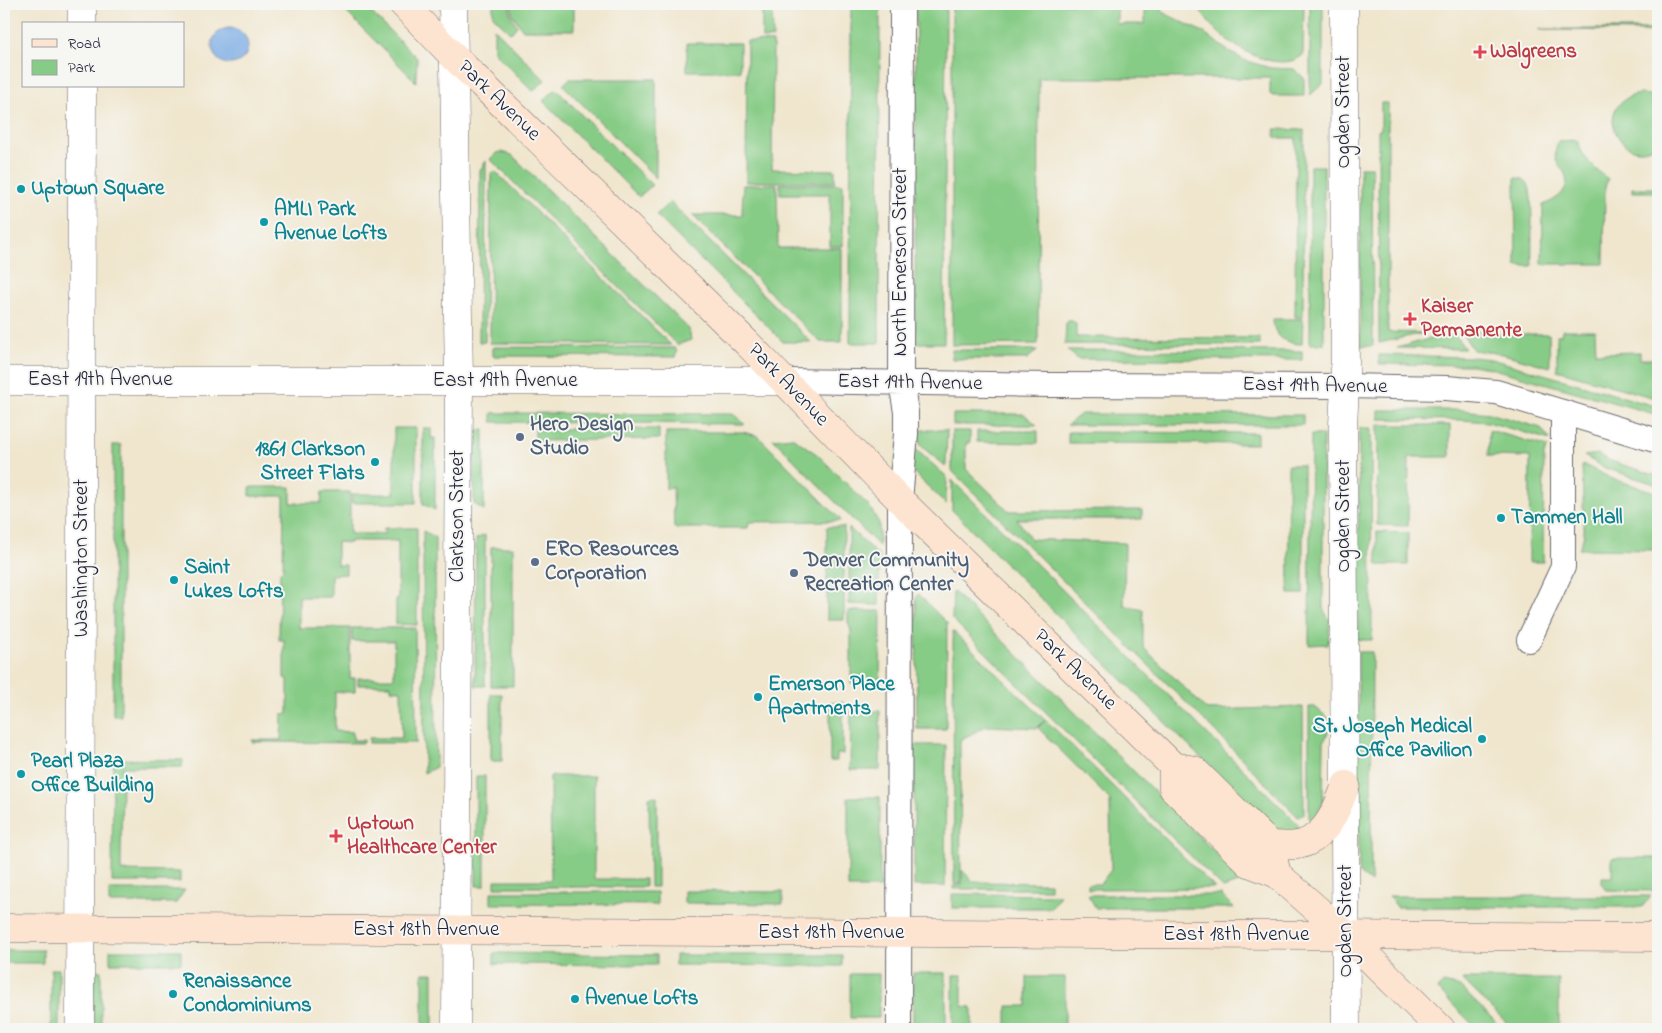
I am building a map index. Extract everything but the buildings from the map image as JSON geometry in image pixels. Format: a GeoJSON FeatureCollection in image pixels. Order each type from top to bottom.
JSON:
{"type":"FeatureCollection","features":[{"type":"Feature","properties":{"kind":"main road","name":"Park Avenue"},"geometry":{"type":"LineString","coordinates":[[403,4],[452,55],[785,381],[900,500],[1174,766],[1194,770],[1270,845]]}},
{"type":"Feature","properties":{"kind":"main road"},"geometry":{"type":"LineString","coordinates":[[1174,766],[1174,788],[1249,863],[1277,874],[1346,935],[1441,1029]]}},
{"type":"Feature","properties":{"kind":"main road"},"geometry":{"type":"LineString","coordinates":[[1277,874],[1270,845],[1288,846],[1302,844],[1315,837],[1338,808],[1346,785]]}},
{"type":"Feature","properties":{"kind":"main road","name":"East 18th Avenue"},"geometry":{"type":"LineString","coordinates":[[4,928],[1658,937]]}},
{"type":"Feature","properties":{"kind":"street"},"geometry":{"type":"LineString","coordinates":[[82,4],[82,22]]}},
{"type":"Feature","properties":{"kind":"street","name":"Clarkson Street"},"geometry":{"type":"LineString","coordinates":[[453,4],[452,55],[458,380],[456,1029]]}},
{"type":"Feature","properties":{"kind":"street","name":"North Emerson Street"},"geometry":{"type":"LineString","coordinates":[[898,1029],[900,500],[906,434],[906,412],[901,382],[902,4]]}},
{"type":"Feature","properties":{"kind":"street","name":"Ogden Street"},"geometry":{"type":"LineString","coordinates":[[1344,4],[1345,386],[1343,425],[1346,1029]]}},
{"type":"Feature","properties":{"kind":"street","name":"Washington Street"},"geometry":{"type":"LineString","coordinates":[[80,1029],[82,88]]}},
{"type":"Feature","properties":{"kind":"street","name":"East 19th Avenue"},"geometry":{"type":"LineString","coordinates":[[4,380],[785,381],[1446,388],[1496,392],[1658,440]]}},
{"type":"Feature","properties":{"kind":"street"},"geometry":{"type":"LineString","coordinates":[[1529,640],[1564,567],[1563,412]]}},
{"type":"Feature","properties":{"kind":"green space"},"geometry":{"type":"Polygon","coordinates":[[[338,4],[363,4],[417,58],[416,82],[338,4]]]}},
{"type":"Feature","properties":{"kind":"green space"},"geometry":{"type":"Polygon","coordinates":[[[493,4],[510,4],[510,14],[517,26],[511,33],[493,16],[493,4]]]}},
{"type":"Feature","properties":{"kind":"green space"},"geometry":{"type":"Polygon","coordinates":[[[512,4],[574,4],[574,30],[523,30],[512,14],[512,4]]]}},
{"type":"Feature","properties":{"kind":"green space"},"geometry":{"type":"Polygon","coordinates":[[[762,4],[772,4],[773,38],[762,39],[762,4]]]}},
{"type":"Feature","properties":{"kind":"green space"},"geometry":{"type":"Polygon","coordinates":[[[851,4],[880,4],[879,343],[850,343],[851,4]]]}},
{"type":"Feature","properties":{"kind":"green space"},"geometry":{"type":"Polygon","coordinates":[[[916,4],[946,4],[944,343],[915,343],[916,4]]]}},
{"type":"Feature","properties":{"kind":"green space"},"geometry":{"type":"Polygon","coordinates":[[[952,4],[1117,4],[1117,24],[1145,24],[1145,4],[1162,4],[1162,11],[1166,14],[1203,32],[1228,51],[1244,60],[1270,68],[1294,69],[1304,78],[1304,96],[1273,96],[1270,94],[1270,78],[1039,78],[1038,344],[952,345],[952,4]]]}},
{"type":"Feature","properties":{"kind":"green space"},"geometry":{"type":"Polygon","coordinates":[[[1198,4],[1304,4],[1303,55],[1291,61],[1276,62],[1260,58],[1243,50],[1214,28],[1204,16],[1198,4]]]}},
{"type":"Feature","properties":{"kind":"green space"},"geometry":{"type":"Polygon","coordinates":[[[1310,4],[1323,4],[1323,84],[1310,95],[1310,4]]]}},
{"type":"Feature","properties":{"kind":"green space"},"geometry":{"type":"Polygon","coordinates":[[[494,28],[545,80],[533,91],[494,52],[494,28]]]}},
{"type":"Feature","properties":{"kind":"green space"},"geometry":{"type":"Polygon","coordinates":[[[1539,29],[1658,29],[1658,33],[1643,31],[1539,29]]]}},
{"type":"Feature","properties":{"kind":"green space"},"geometry":{"type":"Polygon","coordinates":[[[747,41],[773,42],[772,169],[835,170],[835,182],[746,182],[747,41]]]}},
{"type":"Feature","properties":{"kind":"green space"},"geometry":{"type":"Polygon","coordinates":[[[687,43],[740,43],[740,71],[687,71],[687,43]]]}},
{"type":"Feature","properties":{"kind":"green space"},"geometry":{"type":"Polygon","coordinates":[[[569,79],[656,79],[656,178],[563,85],[569,79]]]}},
{"type":"Feature","properties":{"kind":"green space"},"geometry":{"type":"Polygon","coordinates":[[[556,89],[652,185],[639,197],[543,101],[556,89]]]}},
{"type":"Feature","properties":{"kind":"green space"},"geometry":{"type":"Polygon","coordinates":[[[1640,94],[1649,95],[1658,100],[1658,143],[1645,150],[1633,149],[1623,143],[1616,133],[1613,121],[1616,110],[1624,100],[1640,94]]]}},
{"type":"Feature","properties":{"kind":"green space"},"geometry":{"type":"Polygon","coordinates":[[[1381,103],[1388,103],[1388,332],[1424,333],[1379,343],[1378,130],[1381,130],[1381,103]]]}},
{"type":"Feature","properties":{"kind":"green space"},"geometry":{"type":"Polygon","coordinates":[[[1275,129],[1304,130],[1303,317],[1295,317],[1296,138],[1275,138],[1275,129]]]}},
{"type":"Feature","properties":{"kind":"green space"},"geometry":{"type":"Polygon","coordinates":[[[1577,140],[1585,157],[1593,167],[1608,179],[1605,187],[1604,264],[1542,264],[1543,205],[1558,197],[1565,190],[1567,180],[1556,160],[1555,153],[1558,141],[1577,140]]]}},
{"type":"Feature","properties":{"kind":"green space"},"geometry":{"type":"Polygon","coordinates":[[[502,152],[512,155],[689,329],[691,340],[677,345],[490,159],[496,153],[502,152]]]}},
{"type":"Feature","properties":{"kind":"green space"},"geometry":{"type":"Polygon","coordinates":[[[486,161],[485,342],[479,342],[480,170],[486,161]]]}},
{"type":"Feature","properties":{"kind":"green space"},"geometry":{"type":"Polygon","coordinates":[[[1310,166],[1324,166],[1324,344],[1310,344],[1310,166]]]}},
{"type":"Feature","properties":{"kind":"green space"},"geometry":{"type":"Polygon","coordinates":[[[1360,167],[1372,167],[1373,346],[1360,346],[1360,167]]]}},
{"type":"Feature","properties":{"kind":"green space"},"geometry":{"type":"Polygon","coordinates":[[[495,171],[671,345],[490,343],[491,173],[495,171]]]}},
{"type":"Feature","properties":{"kind":"green space"},"geometry":{"type":"Polygon","coordinates":[[[1515,178],[1526,181],[1530,190],[1532,266],[1516,266],[1515,178]]]}},
{"type":"Feature","properties":{"kind":"green space"},"geometry":{"type":"Polygon","coordinates":[[[777,184],[778,248],[842,248],[842,342],[820,342],[692,215],[742,215],[743,185],[777,184]]]}},
{"type":"Feature","properties":{"kind":"green space"},"geometry":{"type":"Polygon","coordinates":[[[780,184],[843,184],[843,246],[830,246],[830,194],[780,194],[780,184]]]}},
{"type":"Feature","properties":{"kind":"green space"},"geometry":{"type":"Polygon","coordinates":[[[1632,188],[1658,188],[1658,192],[1632,192],[1632,188]]]}},
{"type":"Feature","properties":{"kind":"green space"},"geometry":{"type":"Polygon","coordinates":[[[670,202],[811,342],[783,342],[656,215],[670,202]]]}},
{"type":"Feature","properties":{"kind":"green space"},"geometry":{"type":"Polygon","coordinates":[[[1273,319],[1303,319],[1302,344],[1291,343],[1278,335],[1273,319]]]}},
{"type":"Feature","properties":{"kind":"green space"},"geometry":{"type":"Polygon","coordinates":[[[1073,321],[1076,324],[1076,337],[1260,338],[1260,345],[1065,344],[1066,323],[1073,321]]]}},
{"type":"Feature","properties":{"kind":"green space"},"geometry":{"type":"Polygon","coordinates":[[[1562,330],[1595,330],[1596,353],[1640,352],[1640,359],[1658,359],[1658,399],[1557,370],[1557,335],[1561,335],[1562,330]]]}},
{"type":"Feature","properties":{"kind":"green space"},"geometry":{"type":"Polygon","coordinates":[[[1461,331],[1483,331],[1484,334],[1549,334],[1550,367],[1503,354],[1473,350],[1461,331]]]}},
{"type":"Feature","properties":{"kind":"green space"},"geometry":{"type":"Polygon","coordinates":[[[1453,332],[1465,349],[1397,348],[1453,332]]]}},
{"type":"Feature","properties":{"kind":"green space"},"geometry":{"type":"Polygon","coordinates":[[[493,347],[675,348],[677,352],[675,357],[493,356],[493,347]]]}},
{"type":"Feature","properties":{"kind":"green space"},"geometry":{"type":"Polygon","coordinates":[[[952,350],[1038,350],[1027,359],[952,359],[952,350]]]}},
{"type":"Feature","properties":{"kind":"green space"},"geometry":{"type":"Polygon","coordinates":[[[1067,350],[1302,351],[1302,360],[1078,359],[1067,350]]]}},
{"type":"Feature","properties":{"kind":"green space"},"geometry":{"type":"Polygon","coordinates":[[[1379,355],[1491,359],[1658,407],[1658,415],[1490,368],[1472,365],[1379,364],[1379,355]]]}},
{"type":"Feature","properties":{"kind":"green space"},"geometry":{"type":"Polygon","coordinates":[[[1379,410],[1462,410],[1489,413],[1541,428],[1550,440],[1488,422],[1379,419],[1379,410]]]}},
{"type":"Feature","properties":{"kind":"green space"},"geometry":{"type":"Polygon","coordinates":[[[492,413],[733,414],[745,424],[492,422],[492,413]]]}},
{"type":"Feature","properties":{"kind":"green space"},"geometry":{"type":"Polygon","coordinates":[[[953,414],[1024,414],[1037,425],[953,425],[953,414]]]}},
{"type":"Feature","properties":{"kind":"green space"},"geometry":{"type":"Polygon","coordinates":[[[1081,414],[1303,415],[1303,425],[1067,425],[1081,414]]]}},
{"type":"Feature","properties":{"kind":"green space"},"geometry":{"type":"Polygon","coordinates":[[[1378,425],[1450,425],[1450,457],[1409,457],[1408,526],[1377,525],[1378,425]]]}},
{"type":"Feature","properties":{"kind":"green space"},"geometry":{"type":"Polygon","coordinates":[[[394,428],[416,428],[416,503],[352,503],[352,494],[394,494],[394,428]]]}},
{"type":"Feature","properties":{"kind":"green space"},"geometry":{"type":"Polygon","coordinates":[[[423,428],[431,428],[431,438],[435,438],[435,510],[423,504],[423,428]]]}},
{"type":"Feature","properties":{"kind":"green space"},"geometry":{"type":"Polygon","coordinates":[[[1359,428],[1371,428],[1372,640],[1358,640],[1359,428]]]}},
{"type":"Feature","properties":{"kind":"green space"},"geometry":{"type":"Polygon","coordinates":[[[535,429],[659,429],[659,439],[535,441],[535,429]]]}},
{"type":"Feature","properties":{"kind":"green space"},"geometry":{"type":"Polygon","coordinates":[[[474,430],[484,430],[484,510],[474,504],[474,430]]]}},
{"type":"Feature","properties":{"kind":"green space"},"geometry":{"type":"Polygon","coordinates":[[[917,430],[947,430],[946,467],[921,446],[917,430]]]}},
{"type":"Feature","properties":{"kind":"green space"},"geometry":{"type":"Polygon","coordinates":[[[1489,430],[1548,447],[1544,454],[1543,562],[1529,562],[1530,457],[1488,456],[1489,430]]]}},
{"type":"Feature","properties":{"kind":"green space"},"geometry":{"type":"Polygon","coordinates":[[[952,431],[970,431],[970,443],[966,443],[966,469],[1009,511],[1142,510],[1142,519],[1017,519],[1031,539],[1125,543],[1124,605],[1143,610],[1143,647],[1207,710],[1303,707],[1304,814],[1298,817],[1214,730],[952,471],[952,431]]]}},
{"type":"Feature","properties":{"kind":"green space"},"geometry":{"type":"Polygon","coordinates":[[[977,431],[1038,431],[1038,443],[977,442],[977,431]]]}},
{"type":"Feature","properties":{"kind":"green space"},"geometry":{"type":"Polygon","coordinates":[[[666,432],[743,432],[758,436],[840,521],[749,522],[748,528],[674,528],[673,488],[666,489],[666,432]]]}},
{"type":"Feature","properties":{"kind":"green space"},"geometry":{"type":"Polygon","coordinates":[[[1068,432],[1257,433],[1257,444],[1068,443],[1068,432]]]}},
{"type":"Feature","properties":{"kind":"green space"},"geometry":{"type":"Polygon","coordinates":[[[1311,435],[1323,435],[1323,609],[1330,621],[1328,644],[1309,645],[1311,435]]]}},
{"type":"Feature","properties":{"kind":"green space"},"geometry":{"type":"Polygon","coordinates":[[[792,437],[818,455],[869,506],[879,523],[879,546],[773,439],[792,437]]]}},
{"type":"Feature","properties":{"kind":"green space"},"geometry":{"type":"Polygon","coordinates":[[[113,445],[121,445],[121,716],[113,716],[113,445]]]}},
{"type":"Feature","properties":{"kind":"green space"},"geometry":{"type":"Polygon","coordinates":[[[911,445],[947,477],[946,504],[911,470],[911,445]]]}},
{"type":"Feature","properties":{"kind":"green space"},"geometry":{"type":"Polygon","coordinates":[[[1598,454],[1608,460],[1658,476],[1658,485],[1605,468],[1584,456],[1598,454]]]}},
{"type":"Feature","properties":{"kind":"green space"},"geometry":{"type":"Polygon","coordinates":[[[1582,464],[1613,479],[1658,493],[1658,550],[1579,549],[1584,535],[1582,464]]]}},
{"type":"Feature","properties":{"kind":"green space"},"geometry":{"type":"Polygon","coordinates":[[[1288,465],[1303,465],[1303,594],[1289,594],[1288,465]]]}},
{"type":"Feature","properties":{"kind":"green space"},"geometry":{"type":"Polygon","coordinates":[[[952,480],[1299,825],[1297,832],[1281,832],[1271,828],[952,510],[952,480]]]}},
{"type":"Feature","properties":{"kind":"green space"},"geometry":{"type":"Polygon","coordinates":[[[250,487],[291,487],[291,503],[321,503],[322,492],[350,492],[350,534],[384,534],[384,528],[417,528],[417,625],[396,624],[398,541],[337,542],[337,565],[346,565],[346,574],[331,575],[331,597],[299,597],[299,628],[350,628],[350,678],[355,678],[355,692],[335,692],[335,731],[353,732],[353,740],[364,740],[364,743],[252,742],[252,740],[281,740],[282,714],[288,714],[288,679],[284,678],[284,640],[279,640],[280,571],[283,570],[284,496],[250,496],[250,487]]]}},
{"type":"Feature","properties":{"kind":"green space"},"geometry":{"type":"Polygon","coordinates":[[[827,527],[844,527],[844,620],[827,620],[827,527]]]}},
{"type":"Feature","properties":{"kind":"green space"},"geometry":{"type":"Polygon","coordinates":[[[849,528],[879,556],[879,605],[849,604],[849,528]]]}},
{"type":"Feature","properties":{"kind":"green space"},"geometry":{"type":"Polygon","coordinates":[[[423,531],[435,537],[436,767],[424,773],[423,531]]]}},
{"type":"Feature","properties":{"kind":"green space"},"geometry":{"type":"Polygon","coordinates":[[[1377,532],[1408,533],[1408,565],[1377,565],[1377,532]]]}},
{"type":"Feature","properties":{"kind":"green space"},"geometry":{"type":"Polygon","coordinates":[[[485,535],[485,686],[475,686],[476,539],[485,535]]]}},
{"type":"Feature","properties":{"kind":"green space"},"geometry":{"type":"Polygon","coordinates":[[[491,547],[513,547],[513,686],[491,686],[491,547]]]}},
{"type":"Feature","properties":{"kind":"green space"},"geometry":{"type":"Polygon","coordinates":[[[953,591],[1244,881],[1223,888],[952,619],[953,591]]]}},
{"type":"Feature","properties":{"kind":"green space"},"geometry":{"type":"Polygon","coordinates":[[[918,594],[947,623],[946,729],[917,729],[916,599],[918,594]]]}},
{"type":"Feature","properties":{"kind":"green space"},"geometry":{"type":"Polygon","coordinates":[[[848,611],[881,611],[880,683],[851,683],[851,631],[848,622],[848,611]]]}},
{"type":"Feature","properties":{"kind":"green space"},"geometry":{"type":"Polygon","coordinates":[[[352,628],[415,628],[416,743],[369,743],[369,738],[402,738],[401,690],[391,689],[391,685],[358,685],[358,678],[394,678],[394,641],[352,641],[352,628]]]}},
{"type":"Feature","properties":{"kind":"green space"},"geometry":{"type":"Polygon","coordinates":[[[953,631],[1045,720],[1037,728],[986,726],[960,740],[961,884],[954,884],[953,631]]]}},
{"type":"Feature","properties":{"kind":"green space"},"geometry":{"type":"Polygon","coordinates":[[[1358,652],[1372,652],[1371,883],[1359,873],[1358,652]]]}},
{"type":"Feature","properties":{"kind":"green space"},"geometry":{"type":"Polygon","coordinates":[[[491,694],[502,694],[502,761],[491,761],[491,694]]]}},
{"type":"Feature","properties":{"kind":"green space"},"geometry":{"type":"Polygon","coordinates":[[[830,702],[843,702],[843,754],[837,754],[837,761],[830,761],[830,702]]]}},
{"type":"Feature","properties":{"kind":"green space"},"geometry":{"type":"Polygon","coordinates":[[[1309,707],[1315,707],[1329,719],[1328,732],[1324,742],[1323,801],[1314,821],[1309,820],[1309,707]]]}},
{"type":"Feature","properties":{"kind":"green space"},"geometry":{"type":"Polygon","coordinates":[[[851,711],[880,711],[880,770],[850,770],[851,711]]]}},
{"type":"Feature","properties":{"kind":"green space"},"geometry":{"type":"Polygon","coordinates":[[[1046,720],[1215,888],[1088,889],[1088,884],[1100,884],[1111,870],[1110,800],[1038,728],[1046,720]]]}},
{"type":"Feature","properties":{"kind":"green space"},"geometry":{"type":"Polygon","coordinates":[[[914,745],[946,745],[945,886],[914,886],[914,745]]]}},
{"type":"Feature","properties":{"kind":"green space"},"geometry":{"type":"Polygon","coordinates":[[[113,759],[183,760],[182,767],[122,767],[121,871],[180,872],[180,882],[112,882],[113,759]]]}},
{"type":"Feature","properties":{"kind":"green space"},"geometry":{"type":"Polygon","coordinates":[[[476,776],[485,776],[485,886],[476,886],[476,776]]]}},
{"type":"Feature","properties":{"kind":"green space"},"geometry":{"type":"Polygon","coordinates":[[[550,776],[594,776],[594,879],[645,879],[645,887],[495,887],[495,880],[551,880],[550,776]]]}},
{"type":"Feature","properties":{"kind":"green space"},"geometry":{"type":"Polygon","coordinates":[[[657,796],[657,887],[650,887],[649,797],[657,796]]]}},
{"type":"Feature","properties":{"kind":"green space"},"geometry":{"type":"Polygon","coordinates":[[[848,797],[880,797],[880,888],[848,888],[848,797]]]}},
{"type":"Feature","properties":{"kind":"green space"},"geometry":{"type":"Polygon","coordinates":[[[1612,858],[1658,858],[1658,891],[1606,890],[1602,884],[1602,877],[1612,877],[1612,858]]]}},
{"type":"Feature","properties":{"kind":"green space"},"geometry":{"type":"Polygon","coordinates":[[[962,870],[974,882],[1050,883],[1050,889],[953,889],[953,886],[962,885],[962,870]]]}},
{"type":"Feature","properties":{"kind":"green space"},"geometry":{"type":"Polygon","coordinates":[[[109,890],[185,890],[176,903],[109,903],[109,890]]]}},
{"type":"Feature","properties":{"kind":"green space"},"geometry":{"type":"Polygon","coordinates":[[[684,891],[783,892],[783,904],[684,903],[684,891]]]}},
{"type":"Feature","properties":{"kind":"green space"},"geometry":{"type":"Polygon","coordinates":[[[491,892],[657,892],[657,905],[491,904],[491,892]]]}},
{"type":"Feature","properties":{"kind":"green space"},"geometry":{"type":"Polygon","coordinates":[[[952,894],[1060,895],[1051,908],[952,908],[952,894]]]}},
{"type":"Feature","properties":{"kind":"green space"},"geometry":{"type":"Polygon","coordinates":[[[1088,895],[1221,895],[1234,908],[1096,908],[1088,895]]]}},
{"type":"Feature","properties":{"kind":"green space"},"geometry":{"type":"Polygon","coordinates":[[[1389,896],[1651,896],[1642,907],[1397,907],[1389,896]]]}},
{"type":"Feature","properties":{"kind":"green space"},"geometry":{"type":"Polygon","coordinates":[[[4,950],[43,950],[43,963],[4,963],[4,950]]]}},
{"type":"Feature","properties":{"kind":"green space"},"geometry":{"type":"Polygon","coordinates":[[[110,950],[181,950],[181,963],[110,963],[110,950]]]}},
{"type":"Feature","properties":{"kind":"green space"},"geometry":{"type":"Polygon","coordinates":[[[494,953],[657,955],[657,965],[494,964],[494,953]]]}},
{"type":"Feature","properties":{"kind":"green space"},"geometry":{"type":"Polygon","coordinates":[[[675,955],[842,955],[842,966],[675,965],[675,955]]]}},
{"type":"Feature","properties":{"kind":"green space"},"geometry":{"type":"Polygon","coordinates":[[[51,969],[59,969],[59,1029],[51,1029],[51,969]]]}},
{"type":"Feature","properties":{"kind":"green space"},"geometry":{"type":"Polygon","coordinates":[[[94,970],[101,971],[101,1029],[93,1029],[94,970]]]}},
{"type":"Feature","properties":{"kind":"green space"},"geometry":{"type":"Polygon","coordinates":[[[423,973],[433,973],[433,1029],[423,1029],[423,973]]]}},
{"type":"Feature","properties":{"kind":"green space"},"geometry":{"type":"Polygon","coordinates":[[[913,973],[946,973],[946,1029],[913,1029],[913,973]]]}},
{"type":"Feature","properties":{"kind":"green space"},"geometry":{"type":"Polygon","coordinates":[[[850,974],[879,974],[879,1018],[850,1018],[850,974]]]}},
{"type":"Feature","properties":{"kind":"green space"},"geometry":{"type":"Polygon","coordinates":[[[953,975],[962,975],[962,1006],[972,1007],[972,1029],[953,1029],[953,975]]]}},
{"type":"Feature","properties":{"kind":"green space"},"geometry":{"type":"Polygon","coordinates":[[[1027,977],[1065,977],[1065,1029],[1007,1029],[1007,1006],[1027,1006],[1027,977]]]}},
{"type":"Feature","properties":{"kind":"green space"},"geometry":{"type":"Polygon","coordinates":[[[1462,979],[1559,979],[1559,1029],[1513,1029],[1462,979]]]}},
{"type":"Feature","properties":{"kind":"green space"},"geometry":{"type":"Polygon","coordinates":[[[1443,983],[1460,987],[1503,1029],[1477,1029],[1437,989],[1443,983]]]}},
{"type":"Feature","properties":{"kind":"water"},"geometry":{"type":"Polygon","coordinates":[[[230,28],[243,33],[248,46],[243,59],[230,64],[217,59],[212,46],[217,33],[230,28]]]}},
{"type":"Feature","properties":{"kind":"place","name":"Walgreens"},"geometry":{"type":"Point","coordinates":[1480,52]}},
{"type":"Feature","properties":{"kind":"place","name":"Uptown Square"},"geometry":{"type":"Point","coordinates":[21,189]}},
{"type":"Feature","properties":{"kind":"place","name":"AMLI Park Avenue Lofts"},"geometry":{"type":"Point","coordinates":[264,222]}},
{"type":"Feature","properties":{"kind":"place","name":"Kaiser Permanente"},"geometry":{"type":"Point","coordinates":[1410,319]}},
{"type":"Feature","properties":{"kind":"place","name":"Hero Design Studio"},"geometry":{"type":"Point","coordinates":[520,437]}},
{"type":"Feature","properties":{"kind":"place","name":"1861 Clarkson Street Flats"},"geometry":{"type":"Point","coordinates":[375,462]}},
{"type":"Feature","properties":{"kind":"place","name":"Tammen Hall"},"geometry":{"type":"Point","coordinates":[1501,518]}},
{"type":"Feature","properties":{"kind":"place","name":"ERO Resources Corporation"},"geometry":{"type":"Point","coordinates":[535,562]}},
{"type":"Feature","properties":{"kind":"place","name":"Denver Community Recreation Center"},"geometry":{"type":"Point","coordinates":[794,573]}},
{"type":"Feature","properties":{"kind":"place","name":"Saint Lukes Lofts"},"geometry":{"type":"Point","coordinates":[174,580]}},
{"type":"Feature","properties":{"kind":"place","name":"Emerson Place Apartments"},"geometry":{"type":"Point","coordinates":[758,697]}},
{"type":"Feature","properties":{"kind":"place","name":"St. Joseph Medical Office Pavilion"},"geometry":{"type":"Point","coordinates":[1482,739]}},
{"type":"Feature","properties":{"kind":"place","name":"Pearl Plaza Office Building"},"geometry":{"type":"Point","coordinates":[21,774]}},
{"type":"Feature","properties":{"kind":"place","name":"Uptown Healthcare Center"},"geometry":{"type":"Point","coordinates":[336,836]}},
{"type":"Feature","properties":{"kind":"place","name":"Renaissance Condominiums"},"geometry":{"type":"Point","coordinates":[173,994]}},
{"type":"Feature","properties":{"kind":"place","name":"Avenue Lofts"},"geometry":{"type":"Point","coordinates":[575,999]}}]}
